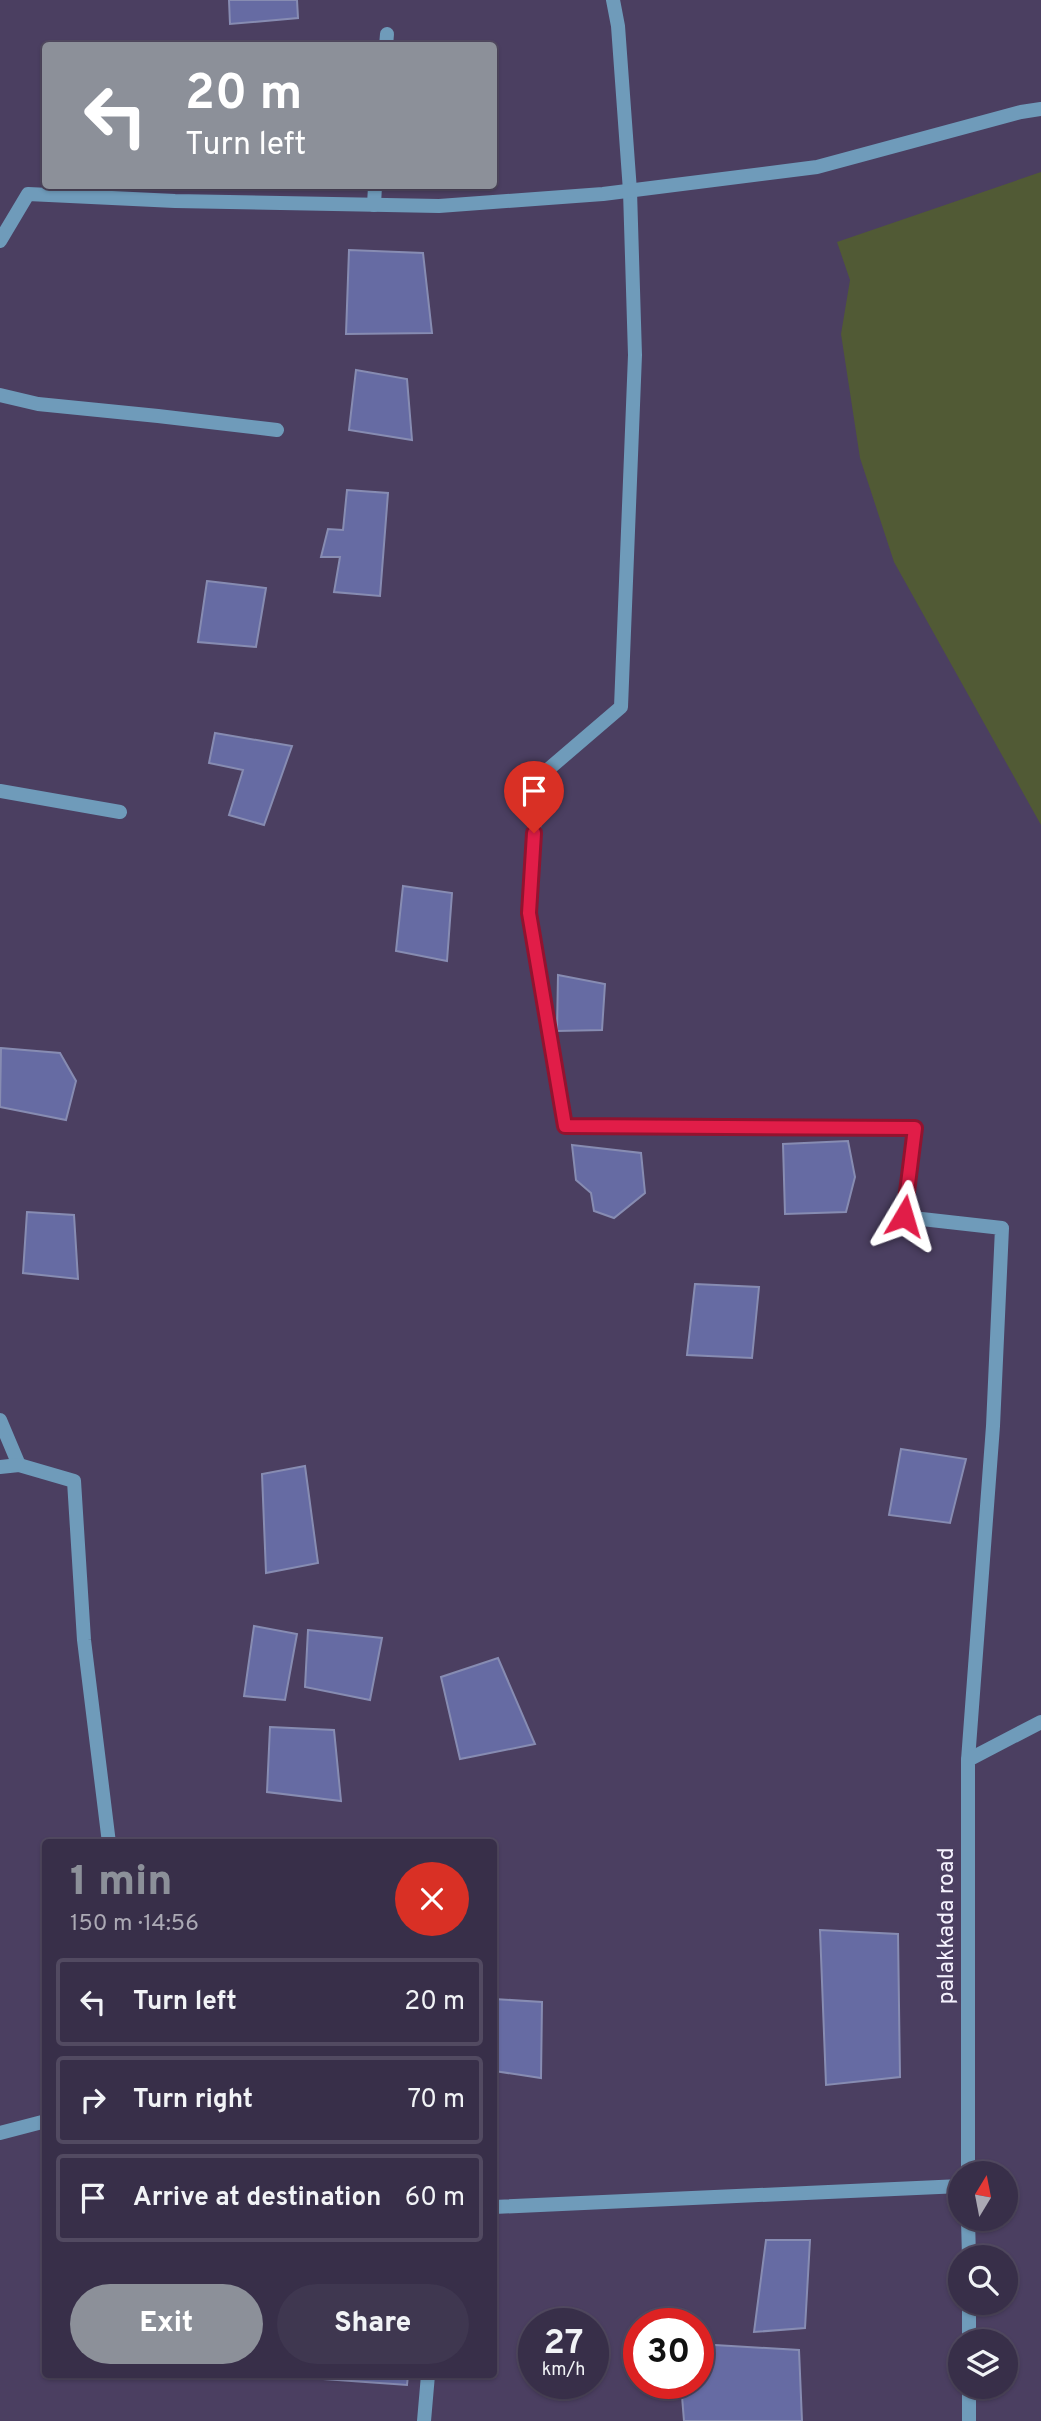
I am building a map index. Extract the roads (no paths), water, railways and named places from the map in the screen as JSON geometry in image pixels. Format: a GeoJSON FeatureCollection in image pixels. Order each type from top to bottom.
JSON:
{"type":"FeatureCollection","features":[{"type":"Feature","properties":{"kind":"street"},"geometry":{"type":"LineString","coordinates":[[613,0],[618,26],[630,191]]}},
{"type":"Feature","properties":{"kind":"street"},"geometry":{"type":"LineString","coordinates":[[0,241],[27,194],[175,201],[439,206],[630,191],[817,167],[1021,112],[1041,109]]}},
{"type":"Feature","properties":{"kind":"street"},"geometry":{"type":"LineString","coordinates":[[374,205],[375,189]]}},
{"type":"Feature","properties":{"kind":"street","name":"palakkada road"},"geometry":{"type":"LineString","coordinates":[[630,191],[635,355],[621,707],[537,779],[529,913],[565,1126],[915,1128],[904,1216],[1002,1228],[993,1426],[968,1760],[968,2161]]}},
{"type":"Feature","properties":{"kind":"street"},"geometry":{"type":"LineString","coordinates":[[0,395],[38,404],[277,430]]}},
{"type":"Feature","properties":{"kind":"street"},"geometry":{"type":"LineString","coordinates":[[0,791],[120,812]]}},
{"type":"Feature","properties":{"kind":"street"},"geometry":{"type":"LineString","coordinates":[[0,1420],[19,1465]]}},
{"type":"Feature","properties":{"kind":"street"},"geometry":{"type":"LineString","coordinates":[[0,1467],[19,1465],[74,1481],[84,1640],[109,1839]]}},
{"type":"Feature","properties":{"kind":"street"},"geometry":{"type":"LineString","coordinates":[[968,1760],[1041,1722]]}},
{"type":"Feature","properties":{"kind":"street"},"geometry":{"type":"LineString","coordinates":[[0,2133],[42,2122]]}},
{"type":"Feature","properties":{"kind":"street"},"geometry":{"type":"LineString","coordinates":[[497,2207],[948,2187]]}},
{"type":"Feature","properties":{"kind":"street"},"geometry":{"type":"LineString","coordinates":[[424,2421],[428,2378]]}},
{"type":"Feature","properties":{"kind":"street"},"geometry":{"type":"LineString","coordinates":[[969,2399],[969,2421]]}}]}
